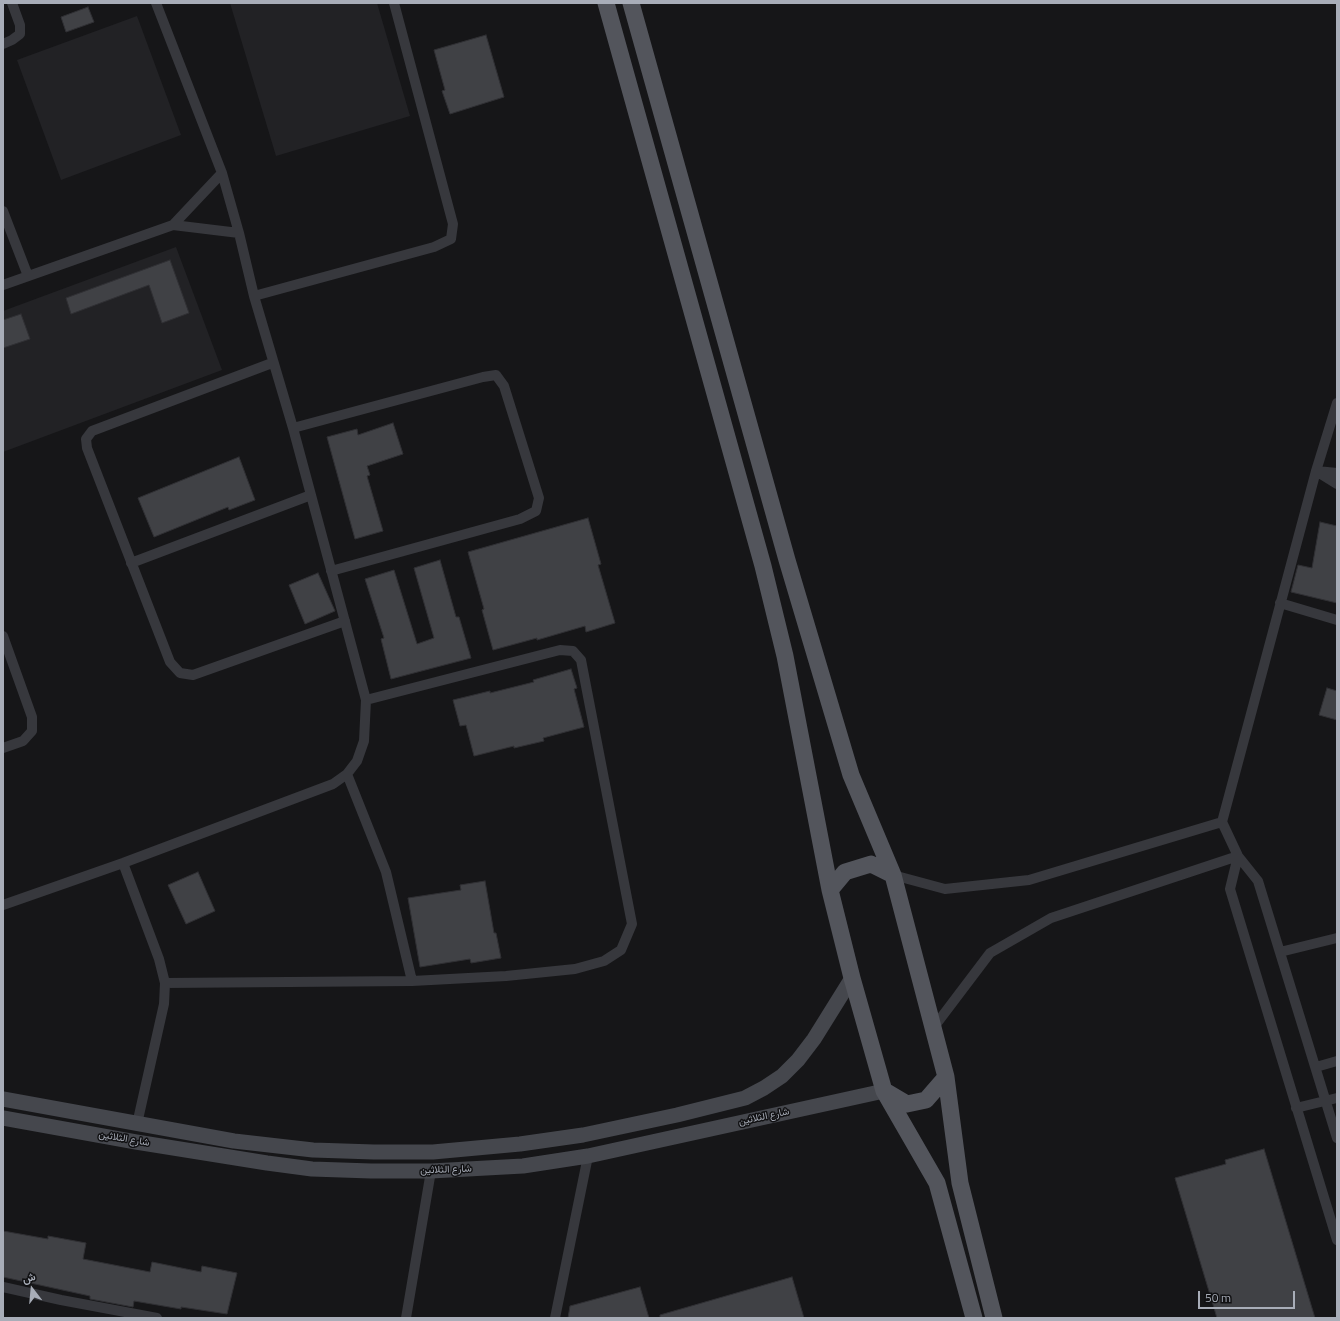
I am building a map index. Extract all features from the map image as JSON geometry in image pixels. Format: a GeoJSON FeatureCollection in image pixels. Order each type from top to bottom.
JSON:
{"type":"FeatureCollection","features":[{"type":"Feature","properties":{"kind":"main road"},"geometry":{"type":"LineString","coordinates":[[606,3],[763,566],[785,656],[830,890],[852,978],[884,1090],[937,1183],[974,1318]]}},
{"type":"Feature","properties":{"kind":"main road"},"geometry":{"type":"LineString","coordinates":[[631,3],[787,560],[851,776],[893,875],[946,1077],[960,1183],[994,1318]]}},
{"type":"Feature","properties":{"kind":"main road"},"geometry":{"type":"LineString","coordinates":[[830,890],[845,872],[871,864],[893,875]]}},
{"type":"Feature","properties":{"kind":"main road"},"geometry":{"type":"LineString","coordinates":[[3,1099],[234,1141],[313,1150],[433,1152],[520,1144],[583,1135],[677,1116],[745,1098],[782,1076],[798,1060],[814,1038],[852,978]]}},
{"type":"Feature","properties":{"kind":"main road"},"geometry":{"type":"LineString","coordinates":[[884,1090],[907,1104],[926,1100],[946,1077]]}},
{"type":"Feature","properties":{"kind":"main road","name":"شارع الثلاثين"},"geometry":{"type":"LineString","coordinates":[[3,1118],[233,1158],[312,1169],[431,1171],[523,1166],[588,1156],[884,1090]]}},
{"type":"Feature","properties":{"kind":"main road"},"geometry":{"type":"LineString","coordinates":[[233,1158],[234,1141]]}},
{"type":"Feature","properties":{"kind":"main road"},"geometry":{"type":"LineString","coordinates":[[520,1144],[523,1166]]}},
{"type":"Feature","properties":{"kind":"street"},"geometry":{"type":"LineString","coordinates":[[3,44],[20,34],[20,25],[12,3]]}},
{"type":"Feature","properties":{"kind":"street"},"geometry":{"type":"LineString","coordinates":[[3,905],[123,863],[333,784],[347,774],[357,761],[364,741],[366,700],[293,428],[272,362],[254,296],[239,233],[222,174],[156,3]]}},
{"type":"Feature","properties":{"kind":"street"},"geometry":{"type":"LineString","coordinates":[[254,296],[434,248],[451,239],[454,224],[394,3]]}},
{"type":"Feature","properties":{"kind":"street"},"geometry":{"type":"LineString","coordinates":[[173,225],[222,174]]}},
{"type":"Feature","properties":{"kind":"street"},"geometry":{"type":"LineString","coordinates":[[3,211],[28,276]]}},
{"type":"Feature","properties":{"kind":"street"},"geometry":{"type":"LineString","coordinates":[[3,285],[173,225],[239,233]]}},
{"type":"Feature","properties":{"kind":"street"},"geometry":{"type":"LineString","coordinates":[[272,362],[92,431],[86,439],[87,448],[170,662],[180,673],[193,675],[345,621]]}},
{"type":"Feature","properties":{"kind":"street"},"geometry":{"type":"LineString","coordinates":[[293,428],[483,377],[496,375],[504,386],[538,498],[536,511],[520,519],[332,571]]}},
{"type":"Feature","properties":{"kind":"street"},"geometry":{"type":"LineString","coordinates":[[1337,403],[1316,471],[1222,822],[1238,856],[1258,881],[1337,1138]]}},
{"type":"Feature","properties":{"kind":"street"},"geometry":{"type":"LineString","coordinates":[[1316,471],[1337,472]]}},
{"type":"Feature","properties":{"kind":"street"},"geometry":{"type":"LineString","coordinates":[[1316,471],[1337,484]]}},
{"type":"Feature","properties":{"kind":"street"},"geometry":{"type":"LineString","coordinates":[[131,563],[311,495]]}},
{"type":"Feature","properties":{"kind":"street"},"geometry":{"type":"LineString","coordinates":[[1280,603],[1337,620]]}},
{"type":"Feature","properties":{"kind":"street"},"geometry":{"type":"LineString","coordinates":[[3,636],[32,717],[32,731],[23,741],[3,748]]}},
{"type":"Feature","properties":{"kind":"street"},"geometry":{"type":"LineString","coordinates":[[165,983],[412,981],[506,976],[576,969],[604,961],[621,950],[632,924],[581,660],[573,651],[560,650],[366,700]]}},
{"type":"Feature","properties":{"kind":"street"},"geometry":{"type":"LineString","coordinates":[[347,774],[386,872],[412,981]]}},
{"type":"Feature","properties":{"kind":"street"},"geometry":{"type":"LineString","coordinates":[[893,875],[945,889],[1030,880],[1222,822]]}},
{"type":"Feature","properties":{"kind":"street"},"geometry":{"type":"LineString","coordinates":[[934,1027],[990,953],[1051,918],[1238,856]]}},
{"type":"Feature","properties":{"kind":"street"},"geometry":{"type":"LineString","coordinates":[[1238,856],[1230,889],[1337,1240]]}},
{"type":"Feature","properties":{"kind":"street"},"geometry":{"type":"LineString","coordinates":[[123,863],[159,958],[165,983],[164,1004],[137,1124]]}},
{"type":"Feature","properties":{"kind":"street"},"geometry":{"type":"LineString","coordinates":[[1280,952],[1337,938]]}},
{"type":"Feature","properties":{"kind":"street"},"geometry":{"type":"LineString","coordinates":[[1316,1067],[1337,1061]]}},
{"type":"Feature","properties":{"kind":"street"},"geometry":{"type":"LineString","coordinates":[[1296,1108],[1337,1098]]}},
{"type":"Feature","properties":{"kind":"street"},"geometry":{"type":"LineString","coordinates":[[555,1318],[588,1156]]}},
{"type":"Feature","properties":{"kind":"street"},"geometry":{"type":"LineString","coordinates":[[406,1318],[431,1171]]}},
{"type":"Feature","properties":{"kind":"street"},"geometry":{"type":"LineString","coordinates":[[3,1287],[157,1318]]}},
{"type":"Feature","properties":{"kind":"shaded area"},"geometry":{"type":"Polygon","coordinates":[[[230,3],[377,3],[410,116],[276,156],[230,3]]]}},
{"type":"Feature","properties":{"kind":"shaded area"},"geometry":{"type":"Polygon","coordinates":[[[137,16],[181,135],[61,180],[17,60],[137,16]]]}},
{"type":"Feature","properties":{"kind":"shaded area"},"geometry":{"type":"Polygon","coordinates":[[[176,247],[222,370],[3,452],[3,311],[176,247]]]}},
{"type":"Feature","properties":{"kind":"building"},"geometry":{"type":"Polygon","coordinates":[[[88,7],[94,22],[66,32],[61,17],[88,7]]]}},
{"type":"Feature","properties":{"kind":"building"},"geometry":{"type":"Polygon","coordinates":[[[486,35],[504,97],[450,114],[442,91],[445,90],[434,50],[486,35]]]}},
{"type":"Feature","properties":{"kind":"building"},"geometry":{"type":"Polygon","coordinates":[[[170,260],[189,313],[162,323],[149,285],[71,314],[66,298],[170,260]]]}},
{"type":"Feature","properties":{"kind":"building"},"geometry":{"type":"Polygon","coordinates":[[[21,314],[30,339],[3,348],[3,320],[21,314]]]}},
{"type":"Feature","properties":{"kind":"building"},"geometry":{"type":"Polygon","coordinates":[[[393,423],[403,454],[367,466],[370,475],[367,476],[383,531],[355,539],[327,437],[357,429],[358,435],[393,423]]]}},
{"type":"Feature","properties":{"kind":"building"},"geometry":{"type":"Polygon","coordinates":[[[239,457],[255,500],[229,510],[228,507],[154,537],[138,498],[239,457]]]}},
{"type":"Feature","properties":{"kind":"building"},"geometry":{"type":"Polygon","coordinates":[[[588,518],[601,564],[598,565],[615,623],[586,632],[585,626],[537,640],[537,638],[493,650],[482,610],[484,609],[468,552],[588,518]]]}},
{"type":"Feature","properties":{"kind":"building"},"geometry":{"type":"Polygon","coordinates":[[[1320,522],[1337,526],[1337,603],[1291,592],[1298,565],[1312,568],[1320,522]]]}},
{"type":"Feature","properties":{"kind":"building"},"geometry":{"type":"Polygon","coordinates":[[[440,560],[456,617],[459,617],[471,658],[391,679],[381,639],[384,638],[365,579],[394,570],[417,644],[434,638],[414,568],[440,560]]]}},
{"type":"Feature","properties":{"kind":"building"},"geometry":{"type":"Polygon","coordinates":[[[318,573],[335,611],[305,624],[289,585],[318,573]]]}},
{"type":"Feature","properties":{"kind":"building"},"geometry":{"type":"Polygon","coordinates":[[[571,669],[577,688],[574,689],[584,727],[543,738],[544,741],[514,748],[514,746],[474,756],[466,725],[460,726],[453,700],[534,682],[533,680],[571,669]]]}},
{"type":"Feature","properties":{"kind":"building"},"geometry":{"type":"Polygon","coordinates":[[[1327,688],[1337,691],[1337,720],[1319,715],[1327,688]]]}},
{"type":"Feature","properties":{"kind":"building"},"geometry":{"type":"Polygon","coordinates":[[[198,872],[215,911],[186,924],[168,885],[198,872]]]}},
{"type":"Feature","properties":{"kind":"building"},"geometry":{"type":"Polygon","coordinates":[[[485,881],[494,933],[496,933],[501,958],[471,963],[470,959],[420,967],[408,898],[461,890],[460,885],[485,881]]]}},
{"type":"Feature","properties":{"kind":"building"},"geometry":{"type":"Polygon","coordinates":[[[1264,1149],[1315,1318],[1217,1318],[1175,1178],[1226,1164],[1225,1160],[1264,1149]]]}},
{"type":"Feature","properties":{"kind":"building"},"geometry":{"type":"Polygon","coordinates":[[[3,1231],[48,1239],[48,1236],[86,1243],[83,1259],[150,1272],[152,1262],[201,1272],[202,1266],[237,1273],[227,1314],[181,1307],[181,1309],[134,1301],[133,1307],[90,1299],[90,1296],[3,1277],[3,1231]]]}},
{"type":"Feature","properties":{"kind":"building"},"geometry":{"type":"Polygon","coordinates":[[[792,1277],[804,1318],[660,1318],[660,1315],[792,1277]]]}},
{"type":"Feature","properties":{"kind":"building"},"geometry":{"type":"Polygon","coordinates":[[[640,1287],[649,1318],[568,1318],[570,1306],[640,1287]]]}}]}
